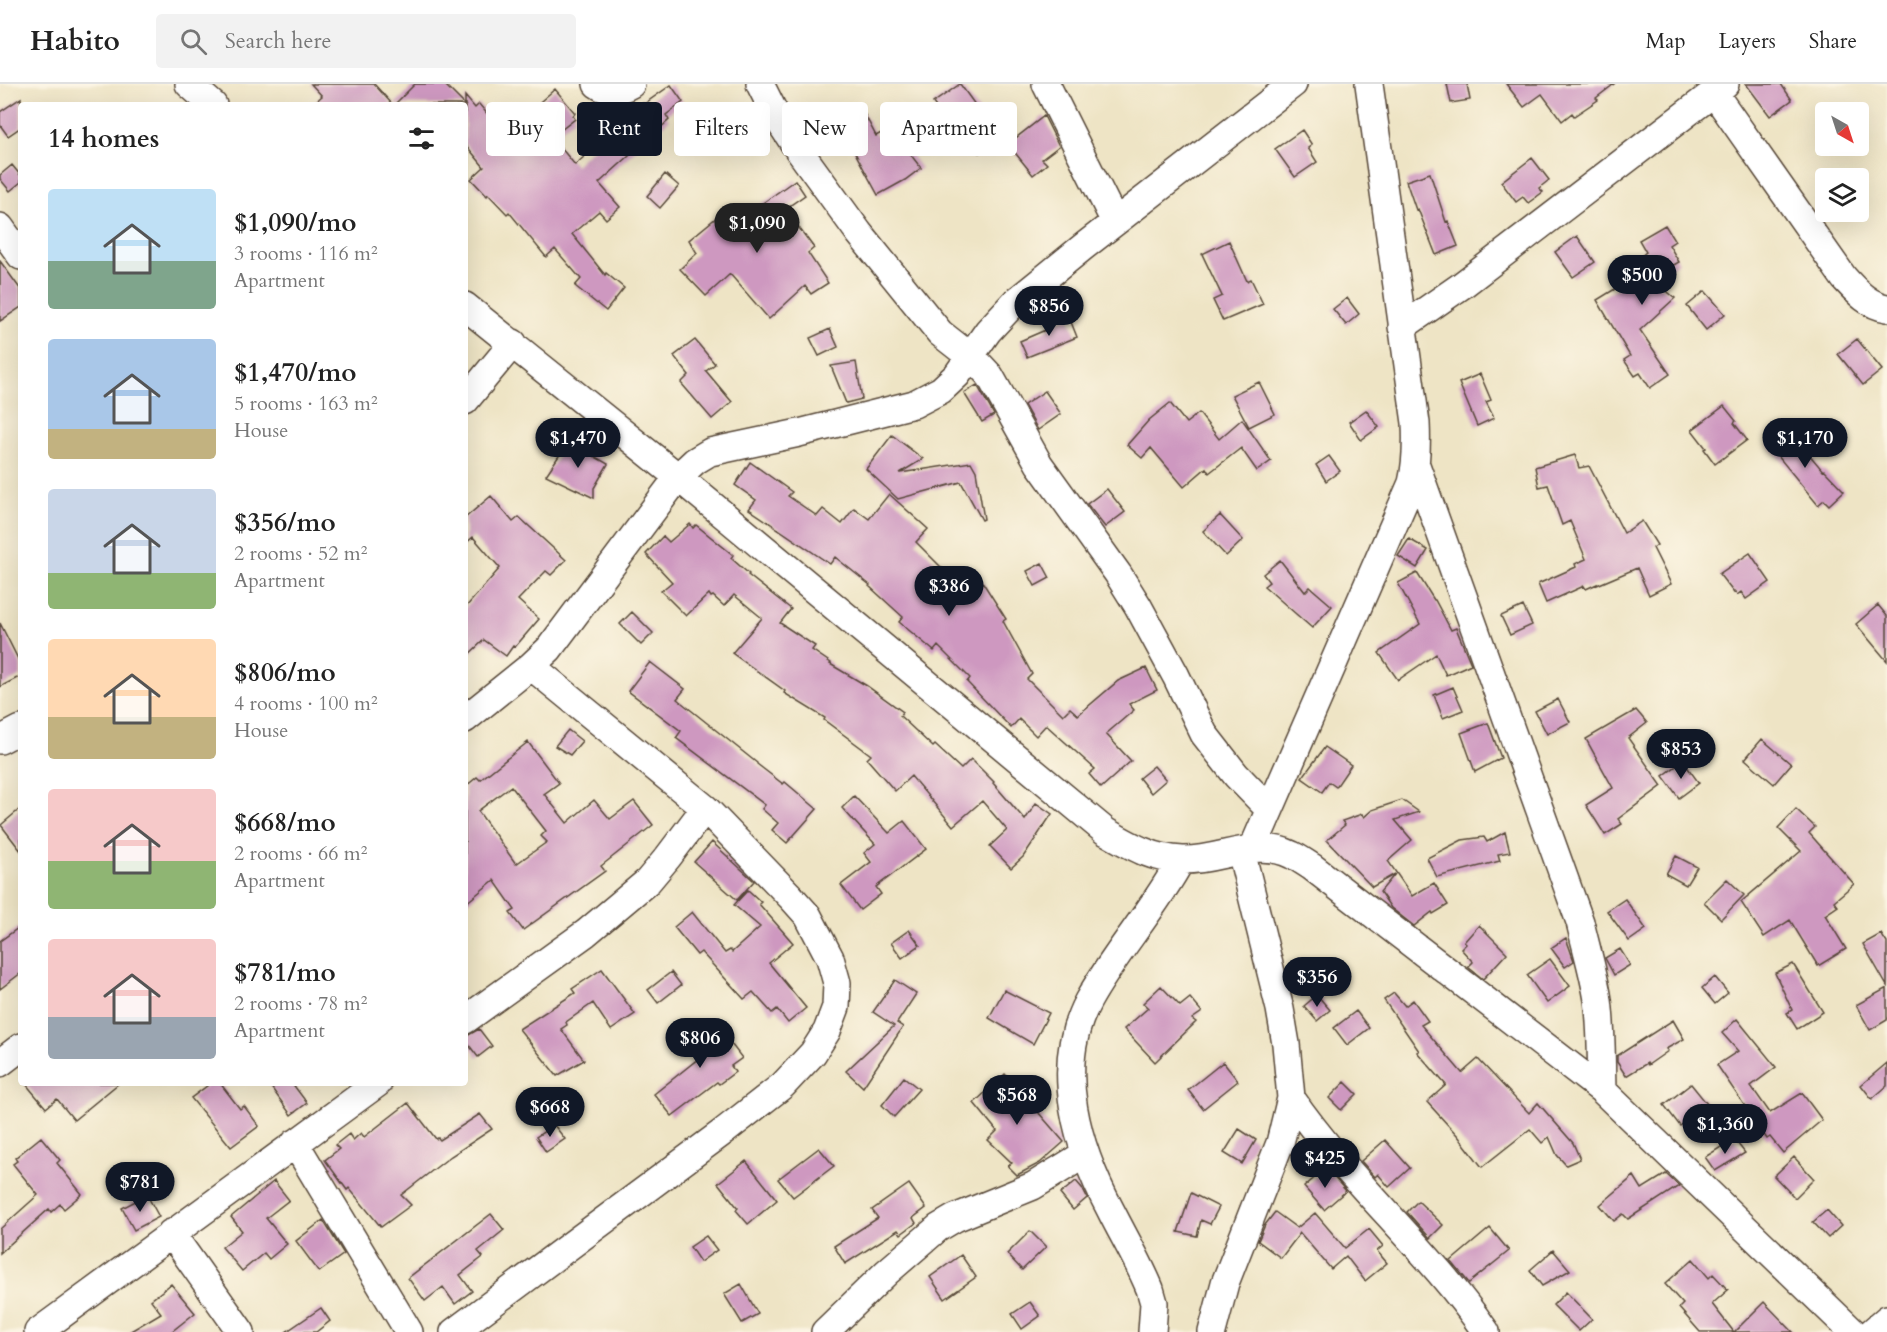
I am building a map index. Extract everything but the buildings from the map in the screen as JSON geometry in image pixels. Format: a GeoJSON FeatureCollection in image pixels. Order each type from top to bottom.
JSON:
{"type":"FeatureCollection","features":[{"type":"Feature","properties":{"kind":"street"},"geometry":{"type":"LineString","coordinates":[[189,84],[210,102]]}},
{"type":"Feature","properties":{"kind":"street"},"geometry":{"type":"LineString","coordinates":[[597,84],[613,91],[631,84]]}},
{"type":"Feature","properties":{"kind":"street"},"geometry":{"type":"LineString","coordinates":[[760,84],[776,116],[795,145],[859,233],[940,333],[990,376],[1039,464],[1118,574],[1138,606],[1204,734],[1236,775],[1269,809]]}},
{"type":"Feature","properties":{"kind":"street"},"geometry":{"type":"LineString","coordinates":[[1046,84],[1115,222]]}},
{"type":"Feature","properties":{"kind":"street"},"geometry":{"type":"LineString","coordinates":[[468,717],[531,666],[561,634],[678,477],[695,461],[710,452],[799,433],[914,404],[928,398],[950,383],[988,331],[1014,303],[1293,84]]}},
{"type":"Feature","properties":{"kind":"street"},"geometry":{"type":"LineString","coordinates":[[1212,1332],[1225,1283],[1280,1143],[1291,1098],[1280,1009],[1247,849],[1269,809],[1412,483],[1416,465],[1418,449],[1416,423],[1369,84]]}},
{"type":"Feature","properties":{"kind":"street"},"geometry":{"type":"LineString","coordinates":[[1402,327],[1471,279],[1719,88],[1844,278],[1864,299],[1887,308]]}},
{"type":"Feature","properties":{"kind":"street"},"geometry":{"type":"LineString","coordinates":[[0,227],[18,252]]}},
{"type":"Feature","properties":{"kind":"street"},"geometry":{"type":"LineString","coordinates":[[468,308],[678,477],[1105,831],[1138,850],[1160,858],[1199,860],[1247,849],[1271,848],[1292,855],[1312,867],[1602,1090],[1853,1332]]}},
{"type":"Feature","properties":{"kind":"street"},"geometry":{"type":"LineString","coordinates":[[468,397],[513,344]]}},
{"type":"Feature","properties":{"kind":"street"},"geometry":{"type":"LineString","coordinates":[[1416,465],[1580,922],[1598,1000],[1602,1090]]}},
{"type":"Feature","properties":{"kind":"street"},"geometry":{"type":"LineString","coordinates":[[454,1332],[783,1085],[813,1053],[827,1031],[836,1007],[837,984],[830,958],[824,942],[808,916],[705,808],[531,666]]}},
{"type":"Feature","properties":{"kind":"street"},"geometry":{"type":"LineString","coordinates":[[0,740],[18,731]]}},
{"type":"Feature","properties":{"kind":"street"},"geometry":{"type":"LineString","coordinates":[[468,1018],[586,933],[648,881],[705,808]]}},
{"type":"Feature","properties":{"kind":"street"},"geometry":{"type":"LineString","coordinates":[[1152,1332],[1154,1303],[1150,1289],[1109,1209],[1085,1154],[1076,1118],[1071,1075],[1072,1053],[1078,1025],[1088,1002],[1167,887],[1181,860]]}},
{"type":"Feature","properties":{"kind":"street"},"geometry":{"type":"LineString","coordinates":[[0,1063],[18,1049]]}},
{"type":"Feature","properties":{"kind":"street"},"geometry":{"type":"LineString","coordinates":[[38,1332],[374,1086]]}},
{"type":"Feature","properties":{"kind":"street"},"geometry":{"type":"LineString","coordinates":[[1291,1098],[1338,1160],[1466,1304],[1486,1332]]}},
{"type":"Feature","properties":{"kind":"street"},"geometry":{"type":"LineString","coordinates":[[295,1143],[409,1332]]}},
{"type":"Feature","properties":{"kind":"street"},"geometry":{"type":"LineString","coordinates":[[825,1332],[887,1272],[938,1228],[955,1218],[1033,1186],[1085,1154]]}},
{"type":"Feature","properties":{"kind":"street"},"geometry":{"type":"LineString","coordinates":[[171,1233],[241,1332]]}},
{"type":"Feature","properties":{"kind":"street"},"geometry":{"type":"LineString","coordinates":[[1872,1332],[1887,1319]]}}]}
